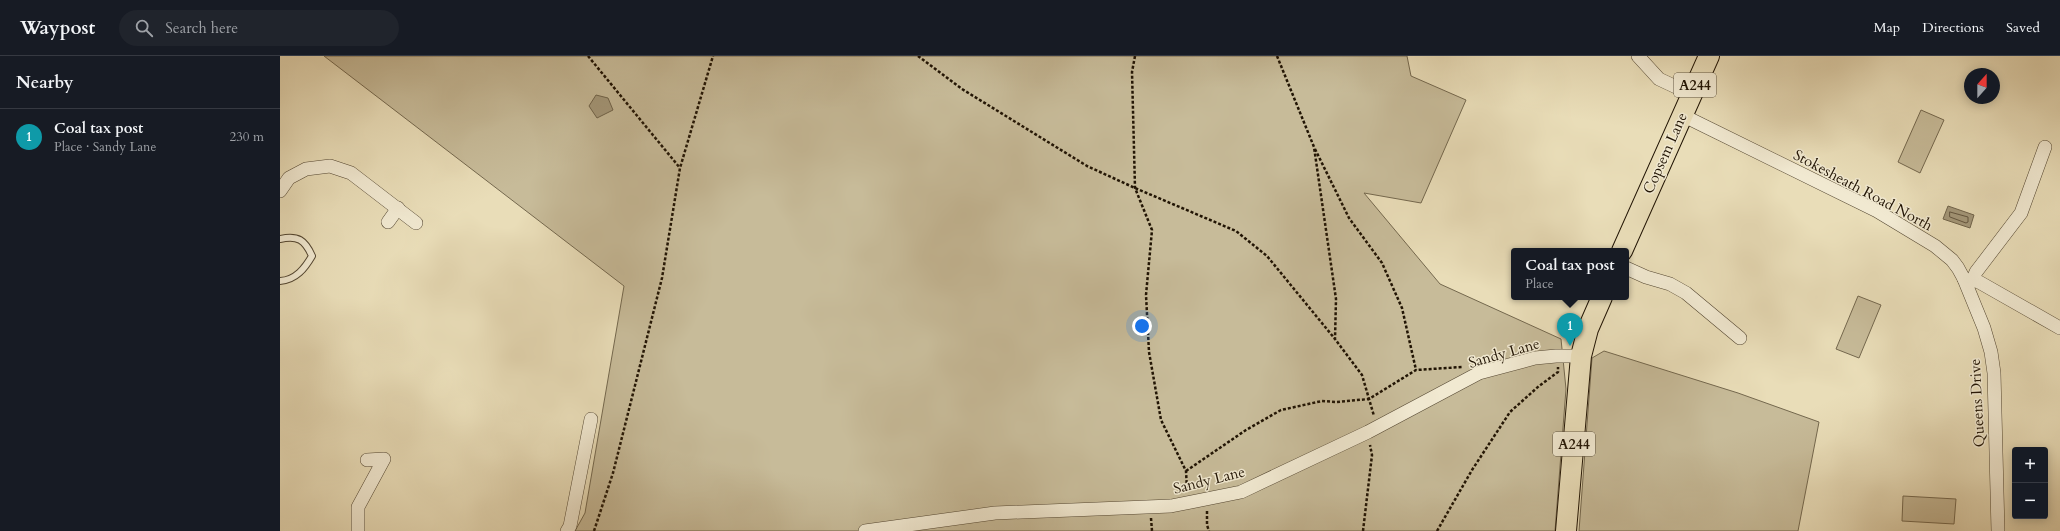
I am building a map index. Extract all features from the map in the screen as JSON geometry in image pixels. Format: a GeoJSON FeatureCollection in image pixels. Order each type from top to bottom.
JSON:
{"type":"FeatureCollection","features":[{"type":"Feature","properties":{"kind":"main road","name":"Copsem Lane"},"geometry":{"type":"LineString","coordinates":[[1623,248],[1709,56]]}},
{"type":"Feature","properties":{"kind":"main road","name":"A244"},"geometry":{"type":"LineString","coordinates":[[1566,531],[1581,356],[1588,328],[1601,300]]}},
{"type":"Feature","properties":{"kind":"street"},"geometry":{"type":"LineString","coordinates":[[1638,56],[1659,79],[1691,94]]}},
{"type":"Feature","properties":{"kind":"street","name":"Stokesheath Road North"},"geometry":{"type":"LineString","coordinates":[[1682,114],[1907,228],[1945,254],[1968,279],[2060,328]]}},
{"type":"Feature","properties":{"kind":"street"},"geometry":{"type":"LineString","coordinates":[[1968,279],[1976,272],[2021,213],[2045,146]]}},
{"type":"Feature","properties":{"kind":"street"},"geometry":{"type":"LineString","coordinates":[[280,191],[289,178],[306,169],[330,166],[351,173],[416,223]]}},
{"type":"Feature","properties":{"kind":"street"},"geometry":{"type":"LineString","coordinates":[[388,222],[398,208]]}},
{"type":"Feature","properties":{"kind":"street"},"geometry":{"type":"LineString","coordinates":[[1629,269],[1646,277],[1670,284],[1686,293],[1740,338]]}},
{"type":"Feature","properties":{"kind":"street","name":"Queens Drive"},"geometry":{"type":"LineString","coordinates":[[1968,279],[1991,352],[1994,373],[1998,531]]}},
{"type":"Feature","properties":{"kind":"street","name":"Sandy Lane"},"geometry":{"type":"LineString","coordinates":[[865,531],[995,513],[1171,506],[1241,492],[1373,430],[1479,373],[1535,358],[1581,356]]}},
{"type":"Feature","properties":{"kind":"street"},"geometry":{"type":"LineString","coordinates":[[568,531],[591,419]]}},
{"type":"Feature","properties":{"kind":"street"},"geometry":{"type":"LineString","coordinates":[[358,531],[358,507],[384,459],[367,460]]}},
{"type":"Feature","properties":{"kind":"lane"},"geometry":{"type":"LineString","coordinates":[[280,239],[294,238],[307,244],[312,256],[304,269],[288,281],[280,281]]}},
{"type":"Feature","properties":{"kind":"path"},"geometry":{"type":"LineString","coordinates":[[588,56],[680,168]]}},
{"type":"Feature","properties":{"kind":"path"},"geometry":{"type":"LineString","coordinates":[[594,531],[613,473],[662,278],[680,168],[713,56]]}},
{"type":"Feature","properties":{"kind":"path"},"geometry":{"type":"LineString","coordinates":[[918,56],[962,89],[1087,166],[1236,231],[1267,256],[1335,339],[1362,375],[1369,399],[1373,430],[1372,455],[1363,531]]}},
{"type":"Feature","properties":{"kind":"path"},"geometry":{"type":"LineString","coordinates":[[1135,56],[1132,72],[1135,188],[1152,230],[1146,295],[1149,352],[1155,391],[1162,420],[1186,471],[1187,502]]}},
{"type":"Feature","properties":{"kind":"path"},"geometry":{"type":"LineString","coordinates":[[1277,56],[1314,147],[1349,218],[1382,263],[1402,308],[1416,370]]}},
{"type":"Feature","properties":{"kind":"path"},"geometry":{"type":"LineString","coordinates":[[1314,147],[1336,299],[1335,339]]}},
{"type":"Feature","properties":{"kind":"path"},"geometry":{"type":"LineString","coordinates":[[1437,531],[1472,470],[1510,412],[1539,386],[1558,372],[1556,356]]}},
{"type":"Feature","properties":{"kind":"path"},"geometry":{"type":"LineString","coordinates":[[1186,471],[1246,430],[1281,410],[1322,401],[1336,402],[1369,399],[1416,370],[1464,367]]}},
{"type":"Feature","properties":{"kind":"path"},"geometry":{"type":"LineString","coordinates":[[1208,498],[1207,525],[1210,531]]}},
{"type":"Feature","properties":{"kind":"shaded area"},"geometry":{"type":"Polygon","coordinates":[[[324,56],[1407,56],[1411,76],[1466,100],[1421,203],[1364,193],[1440,284],[1561,339],[1566,389],[1555,531],[575,531],[585,513],[624,286],[324,56]]]}},
{"type":"Feature","properties":{"kind":"shaded area"},"geometry":{"type":"Polygon","coordinates":[[[1921,110],[1944,120],[1920,173],[1898,162],[1921,110]]]}},
{"type":"Feature","properties":{"kind":"shaded area"},"geometry":{"type":"Polygon","coordinates":[[[1858,296],[1881,305],[1859,358],[1836,349],[1858,296]]]}},
{"type":"Feature","properties":{"kind":"shaded area"},"geometry":{"type":"Polygon","coordinates":[[[1604,351],[1738,393],[1819,422],[1798,531],[1579,531],[1592,358],[1604,351]]]}},
{"type":"Feature","properties":{"kind":"shaded area"},"geometry":{"type":"Polygon","coordinates":[[[1903,496],[1956,499],[1954,524],[1902,521],[1903,496]]]}},
{"type":"Feature","properties":{"kind":"water"},"geometry":{"type":"Polygon","coordinates":[[[596,95],[608,98],[613,110],[597,118],[589,106],[596,95]]]}},
{"type":"Feature","properties":{"kind":"water"},"geometry":{"type":"Polygon","coordinates":[[[1948,206],[1974,215],[1970,228],[1943,219],[1948,206]]]}},
{"type":"Feature","properties":{"kind":"place","name":"Coal tax post"},"geometry":{"type":"Point","coordinates":[1570,346]}}]}
